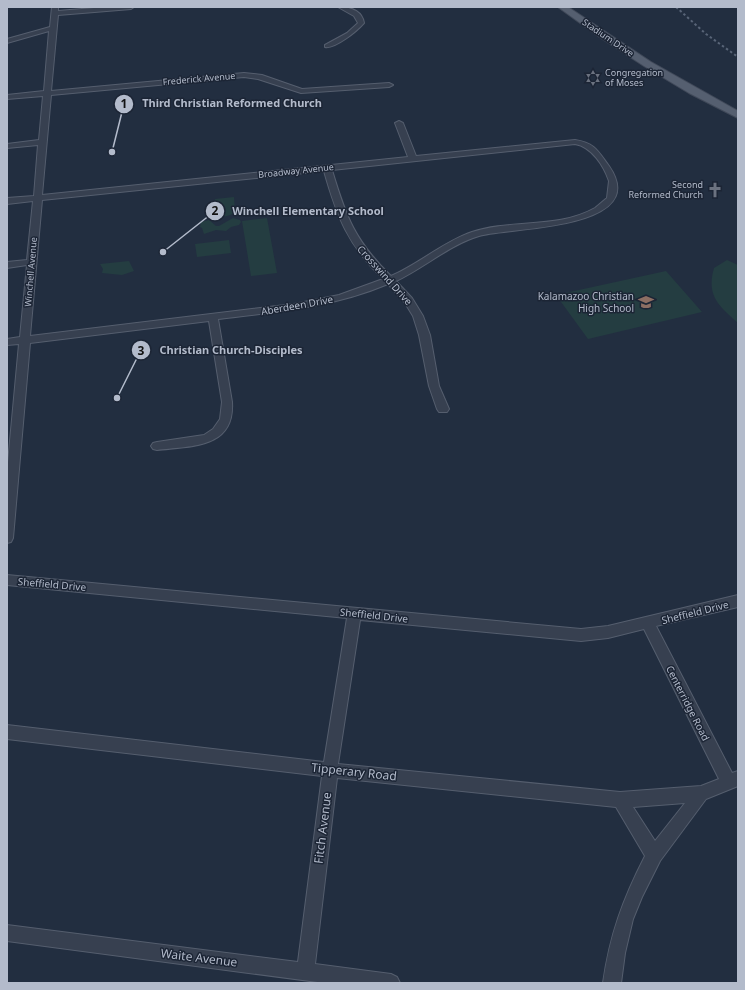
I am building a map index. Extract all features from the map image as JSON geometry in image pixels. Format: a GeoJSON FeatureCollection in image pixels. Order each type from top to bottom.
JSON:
{"type":"FeatureCollection","features":[{"type":"Feature","properties":{"kind":"main road","name":"Stadium Drive"},"geometry":{"type":"LineString","coordinates":[[562,7],[624,50],[708,100],[738,115]]}},
{"type":"Feature","properties":{"kind":"street"},"geometry":{"type":"LineString","coordinates":[[55,10],[131,7]]}},
{"type":"Feature","properties":{"kind":"street"},"geometry":{"type":"LineString","coordinates":[[327,46],[349,34],[361,23],[360,17],[356,13],[341,7]]}},
{"type":"Feature","properties":{"kind":"street","name":"Winchell Avenue"},"geometry":{"type":"LineString","coordinates":[[7,538],[12,433],[25,340],[55,10]]}},
{"type":"Feature","properties":{"kind":"street"},"geometry":{"type":"LineString","coordinates":[[7,42],[39,31],[53,28]]}},
{"type":"Feature","properties":{"kind":"street","name":"Frederick Avenue"},"geometry":{"type":"LineString","coordinates":[[7,97],[244,75],[259,77],[301,91],[389,85]]}},
{"type":"Feature","properties":{"kind":"street"},"geometry":{"type":"LineString","coordinates":[[399,123],[413,159]]}},
{"type":"Feature","properties":{"kind":"street"},"geometry":{"type":"LineString","coordinates":[[7,146],[43,142]]}},
{"type":"Feature","properties":{"kind":"street","name":"Broadway Avenue"},"geometry":{"type":"LineString","coordinates":[[7,201],[575,142],[585,143]]}},
{"type":"Feature","properties":{"kind":"street","name":"Aberdeen Drive"},"geometry":{"type":"LineString","coordinates":[[7,342],[306,305],[350,295],[389,281],[454,244],[480,232],[572,219],[595,212],[610,199],[614,190],[614,183],[610,174],[593,149],[585,143]]}},
{"type":"Feature","properties":{"kind":"street","name":"Crosswind Drive"},"geometry":{"type":"LineString","coordinates":[[327,167],[344,221],[352,236],[367,257],[413,306],[419,318],[424,333],[434,386],[442,409]]}},
{"type":"Feature","properties":{"kind":"street"},"geometry":{"type":"LineString","coordinates":[[7,265],[32,262]]}},
{"type":"Feature","properties":{"kind":"street"},"geometry":{"type":"LineString","coordinates":[[157,446],[207,439],[215,435],[226,422],[228,410],[213,317]]}},
{"type":"Feature","properties":{"kind":"street","name":"Sheffield Drive"},"geometry":{"type":"LineString","coordinates":[[7,580],[581,635],[608,632],[648,624],[738,601]]}},
{"type":"Feature","properties":{"kind":"street","name":"Fitch Avenue"},"geometry":{"type":"LineString","coordinates":[[305,972],[330,770],[354,613]]}},
{"type":"Feature","properties":{"kind":"street","name":"Centerridge Road"},"geometry":{"type":"LineString","coordinates":[[648,624],[733,780]]}},
{"type":"Feature","properties":{"kind":"street","name":"Tipperary Road"},"geometry":{"type":"LineString","coordinates":[[7,732],[330,770],[620,800],[701,794]]}},
{"type":"Feature","properties":{"kind":"street"},"geometry":{"type":"LineString","coordinates":[[612,983],[616,953],[625,919],[635,893],[654,855],[701,794],[733,780]]}},
{"type":"Feature","properties":{"kind":"street"},"geometry":{"type":"LineString","coordinates":[[620,800],[654,855]]}},
{"type":"Feature","properties":{"kind":"street","name":"Waite Avenue"},"geometry":{"type":"LineString","coordinates":[[7,933],[391,983]]}},
{"type":"Feature","properties":{"kind":"green space"},"geometry":{"type":"Polygon","coordinates":[[[234,197],[235,212],[233,214],[221,216],[212,214],[211,211],[216,209],[215,199],[234,197]]]}},
{"type":"Feature","properties":{"kind":"green space"},"geometry":{"type":"Polygon","coordinates":[[[233,218],[240,220],[241,222],[239,225],[231,227],[226,231],[216,230],[204,234],[202,228],[200,227],[201,222],[209,220],[216,226],[219,226],[233,218]]]}},
{"type":"Feature","properties":{"kind":"green space"},"geometry":{"type":"Polygon","coordinates":[[[267,218],[277,273],[251,276],[242,221],[267,218]]]}},
{"type":"Feature","properties":{"kind":"green space"},"geometry":{"type":"Polygon","coordinates":[[[229,240],[231,253],[197,257],[195,244],[229,240]]]}},
{"type":"Feature","properties":{"kind":"green space"},"geometry":{"type":"Polygon","coordinates":[[[727,260],[738,265],[738,323],[720,306],[713,293],[712,278],[714,268],[727,260]]]}},
{"type":"Feature","properties":{"kind":"green space"},"geometry":{"type":"Polygon","coordinates":[[[129,261],[134,271],[122,275],[102,273],[103,269],[100,264],[129,261]]]}},
{"type":"Feature","properties":{"kind":"green space"},"geometry":{"type":"Polygon","coordinates":[[[666,271],[702,312],[588,339],[556,295],[666,271]]]}},
{"type":"Feature","properties":{"kind":"railway"},"geometry":{"type":"LineString","coordinates":[[676,7],[706,34],[738,57]]}},
{"type":"Feature","properties":{"kind":"place","name":"Congregation of Moses"},"geometry":{"type":"Point","coordinates":[593,78]}},
{"type":"Feature","properties":{"kind":"place","name":"Third Christian Reformed Church"},"geometry":{"type":"Point","coordinates":[112,152]}},
{"type":"Feature","properties":{"kind":"place","name":"Second Reformed Church"},"geometry":{"type":"Point","coordinates":[715,190]}},
{"type":"Feature","properties":{"kind":"place","name":"Winchell Elementary School"},"geometry":{"type":"Point","coordinates":[163,252]}},
{"type":"Feature","properties":{"kind":"place","name":"Kalamazoo Christian High School"},"geometry":{"type":"Point","coordinates":[646,302]}},
{"type":"Feature","properties":{"kind":"place","name":"Christian Church-Disciples"},"geometry":{"type":"Point","coordinates":[117,398]}}]}
